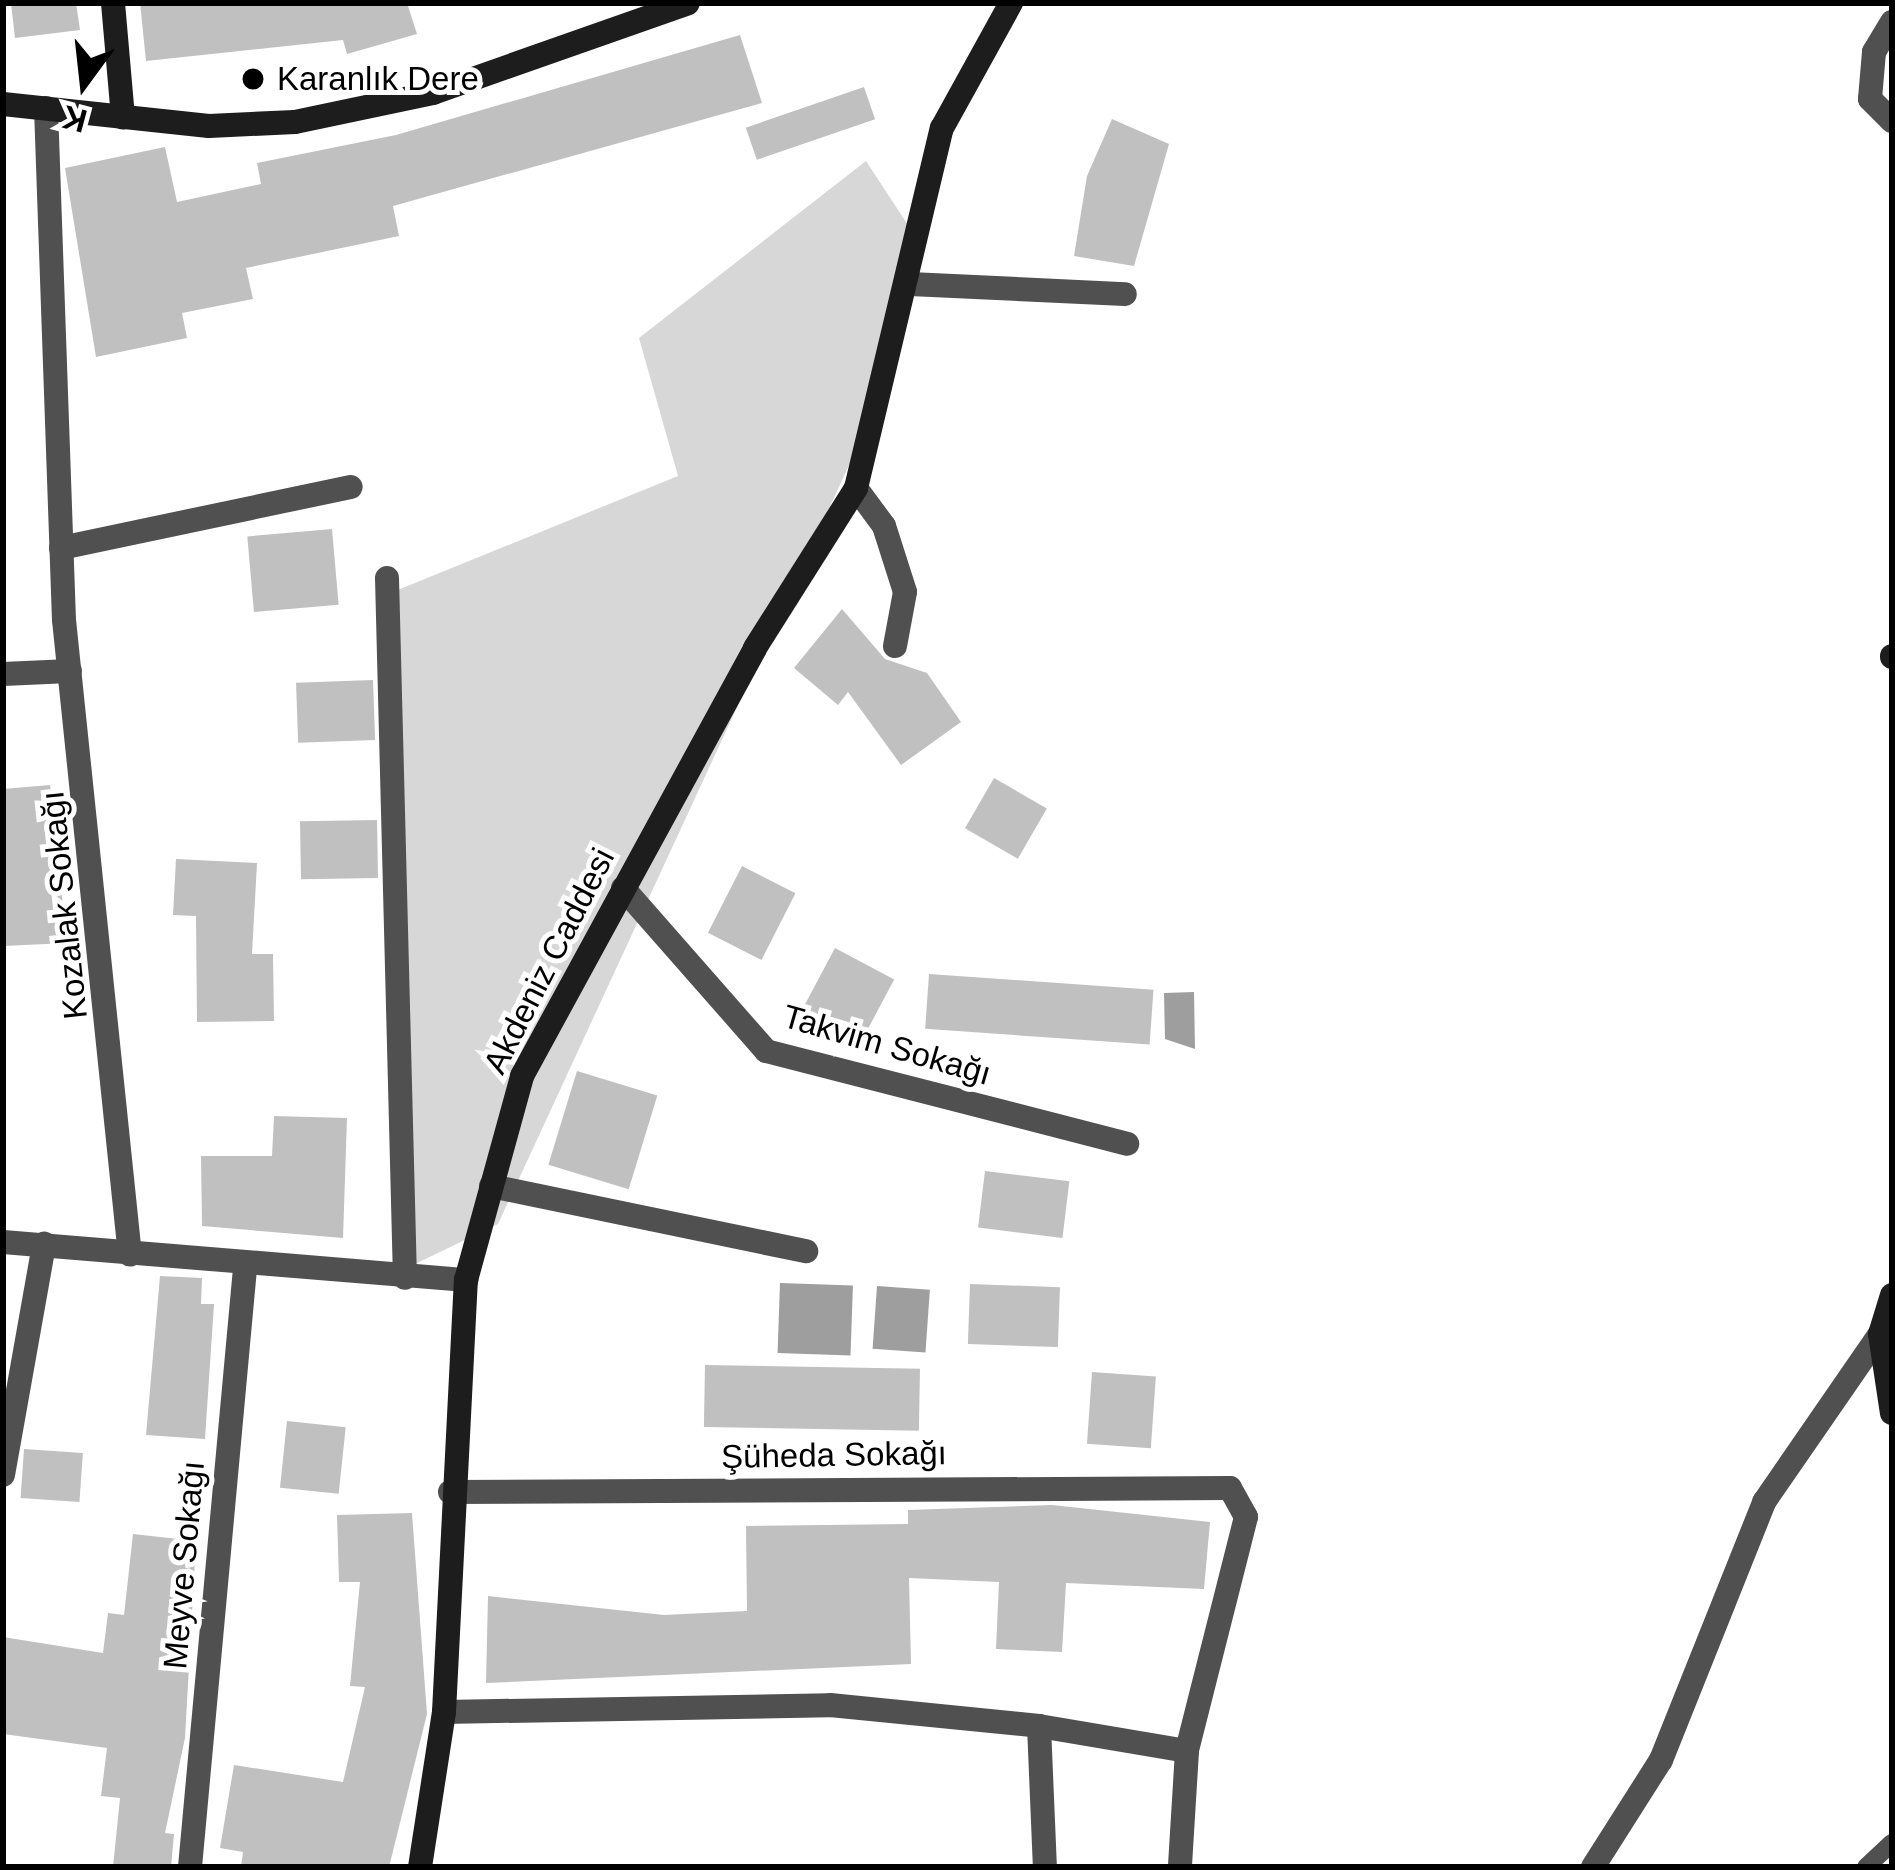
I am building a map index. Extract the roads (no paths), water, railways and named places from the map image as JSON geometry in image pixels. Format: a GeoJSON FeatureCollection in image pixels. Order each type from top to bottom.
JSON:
{"type":"FeatureCollection","features":[{"type":"Feature","properties":{"kind":"street"},"geometry":{"type":"LineString","coordinates":[[113,3],[123,118]]}},
{"type":"Feature","properties":{"kind":"street"},"geometry":{"type":"LineString","coordinates":[[3,104],[208,126],[359,112],[688,3]]}},
{"type":"Feature","properties":{"kind":"street","name":"Akdeniz Caddesi"},"geometry":{"type":"LineString","coordinates":[[420,1867],[444,1712],[450,1492],[466,1280],[522,1076],[623,888],[856,488],[910,284],[942,128],[1011,3]]}},
{"type":"Feature","properties":{"kind":"street"},"geometry":{"type":"LineString","coordinates":[[1892,22],[1874,52],[1870,99],[1892,121]]}},
{"type":"Feature","properties":{"kind":"street","name":"Kozalak Sokağı"},"geometry":{"type":"LineString","coordinates":[[46,108],[61,548],[70,671],[130,1255]]}},
{"type":"Feature","properties":{"kind":"street"},"geometry":{"type":"LineString","coordinates":[[910,284],[1125,294]]}},
{"type":"Feature","properties":{"kind":"street"},"geometry":{"type":"LineString","coordinates":[[61,548],[351,487]]}},
{"type":"Feature","properties":{"kind":"street"},"geometry":{"type":"LineString","coordinates":[[856,488],[884,526],[905,592],[896,646]]}},
{"type":"Feature","properties":{"kind":"street"},"geometry":{"type":"LineString","coordinates":[[387,578],[404,1278]]}},
{"type":"Feature","properties":{"kind":"street"},"geometry":{"type":"LineString","coordinates":[[3,674],[70,671]]}},
{"type":"Feature","properties":{"kind":"street","name":"Takvim Sokağı"},"geometry":{"type":"LineString","coordinates":[[623,888],[766,1051],[1127,1144]]}},
{"type":"Feature","properties":{"kind":"street"},"geometry":{"type":"LineString","coordinates":[[491,1186],[806,1251]]}},
{"type":"Feature","properties":{"kind":"street"},"geometry":{"type":"LineString","coordinates":[[3,1242],[244,1268],[466,1280]]}},
{"type":"Feature","properties":{"kind":"street"},"geometry":{"type":"LineString","coordinates":[[3,1475],[44,1244]]}},
{"type":"Feature","properties":{"kind":"street","name":"Meyve Sokağı"},"geometry":{"type":"LineString","coordinates":[[190,1867],[244,1268]]}},
{"type":"Feature","properties":{"kind":"street"},"geometry":{"type":"LineString","coordinates":[[1593,1867],[1661,1760],[1764,1502],[1880,1334],[1892,1295]]}},
{"type":"Feature","properties":{"kind":"street"},"geometry":{"type":"LineString","coordinates":[[1880,1334],[1892,1412]]}},
{"type":"Feature","properties":{"kind":"street","name":"Şüheda Sokağı"},"geometry":{"type":"LineString","coordinates":[[450,1492],[1219,1484],[1246,1517],[1187,1751]]}},
{"type":"Feature","properties":{"kind":"street"},"geometry":{"type":"LineString","coordinates":[[444,1712],[830,1705],[1039,1726],[1187,1751],[1180,1867]]}},
{"type":"Feature","properties":{"kind":"street"},"geometry":{"type":"LineString","coordinates":[[1039,1726],[1045,1867]]}},
{"type":"Feature","properties":{"kind":"lane"},"geometry":{"type":"LineString","coordinates":[[1866,1867],[1892,1843]]}},
{"type":"Feature","properties":{"kind":"place","name":"Karanlık Dere"},"geometry":{"type":"Point","coordinates":[253,79]}}]}
